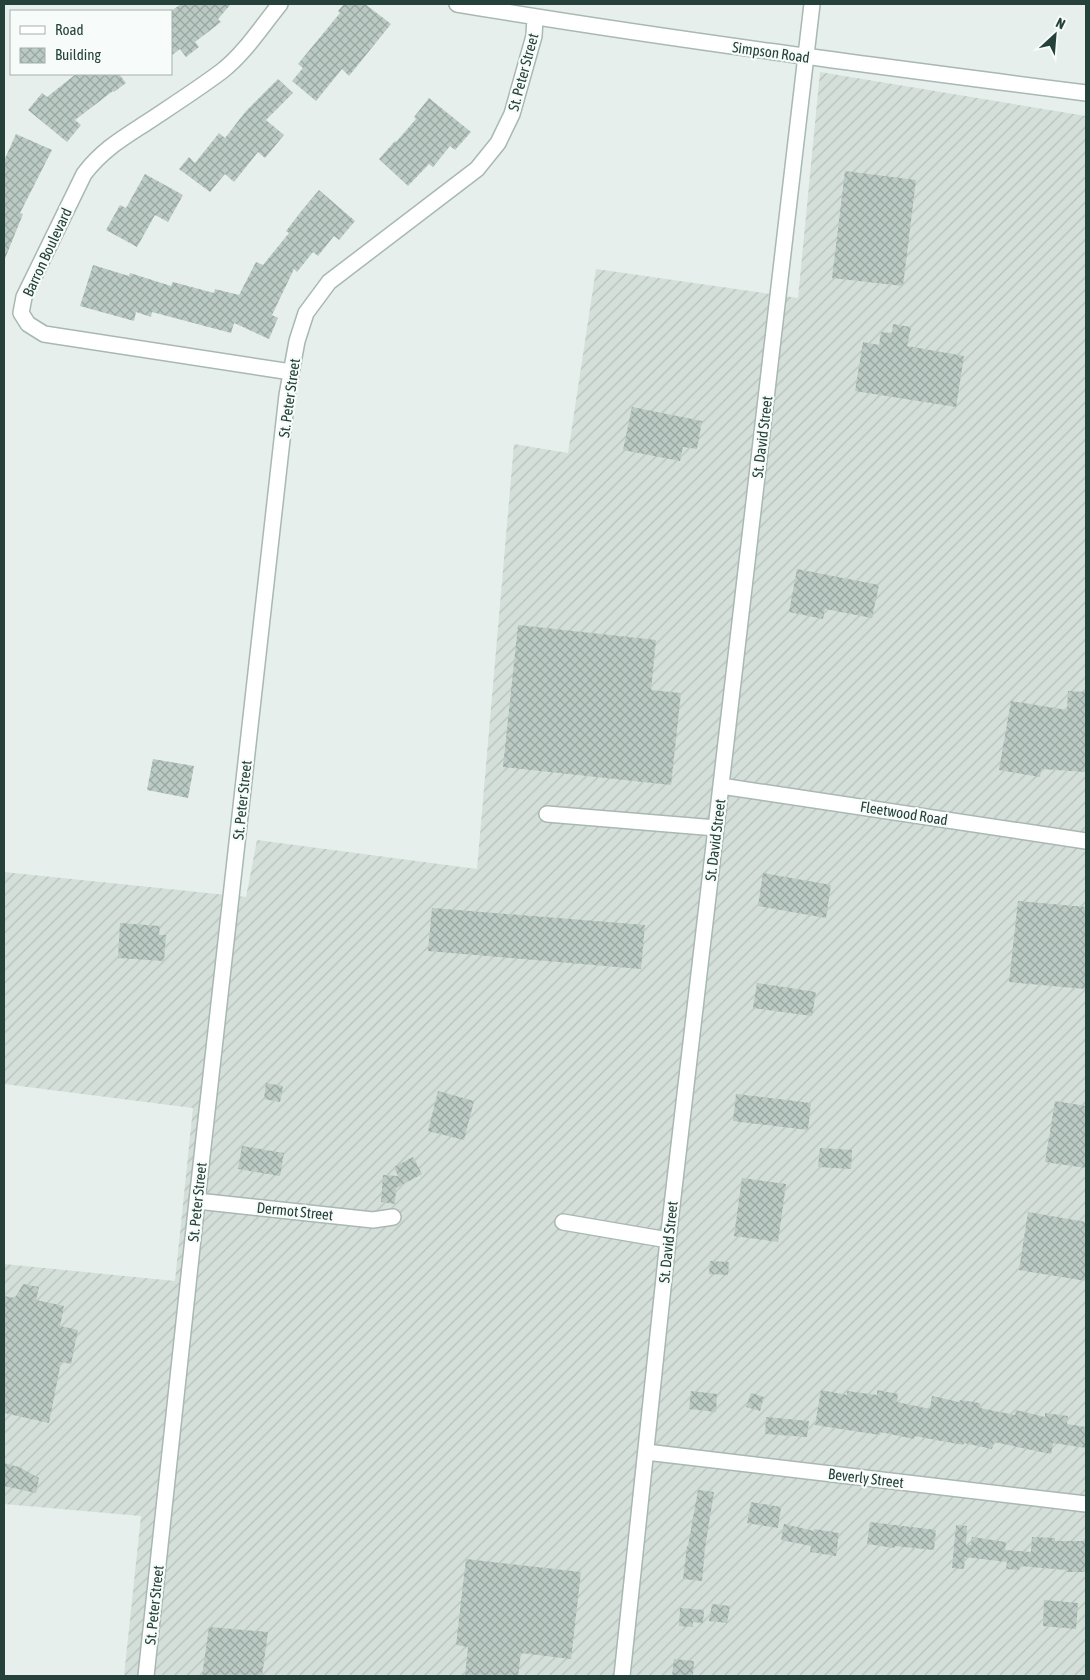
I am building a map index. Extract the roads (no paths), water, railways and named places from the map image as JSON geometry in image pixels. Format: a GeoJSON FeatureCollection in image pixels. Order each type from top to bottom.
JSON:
{"type":"FeatureCollection","features":[{"type":"Feature","properties":{"kind":"street","name":"Barron Boulevard"},"geometry":{"type":"LineString","coordinates":[[280,4],[224,69],[106,148],[94,160],[84,174],[28,288],[21,313],[28,324],[44,334],[291,372]]}},
{"type":"Feature","properties":{"kind":"street","name":"Simpson Road"},"geometry":{"type":"LineString","coordinates":[[457,4],[806,57],[1086,93]]}},
{"type":"Feature","properties":{"kind":"street","name":"St. David Street"},"geometry":{"type":"LineString","coordinates":[[622,1676],[668,1240],[812,4]]}},
{"type":"Feature","properties":{"kind":"street","name":"St. Peter Street"},"geometry":{"type":"LineString","coordinates":[[146,1676],[285,414],[297,341],[306,313],[329,282],[477,169],[498,143],[512,114],[534,36],[535,17]]}},
{"type":"Feature","properties":{"kind":"street","name":"Fleetwood Road"},"geometry":{"type":"LineString","coordinates":[[721,786],[1086,841]]}},
{"type":"Feature","properties":{"kind":"street"},"geometry":{"type":"LineString","coordinates":[[547,814],[716,828]]}},
{"type":"Feature","properties":{"kind":"street","name":"Dermot Street"},"geometry":{"type":"LineString","coordinates":[[197,1201],[373,1220],[393,1217]]}},
{"type":"Feature","properties":{"kind":"street"},"geometry":{"type":"LineString","coordinates":[[563,1222],[668,1240]]}},
{"type":"Feature","properties":{"kind":"street","name":"Beverly Street"},"geometry":{"type":"LineString","coordinates":[[646,1452],[1086,1504]]}}]}
